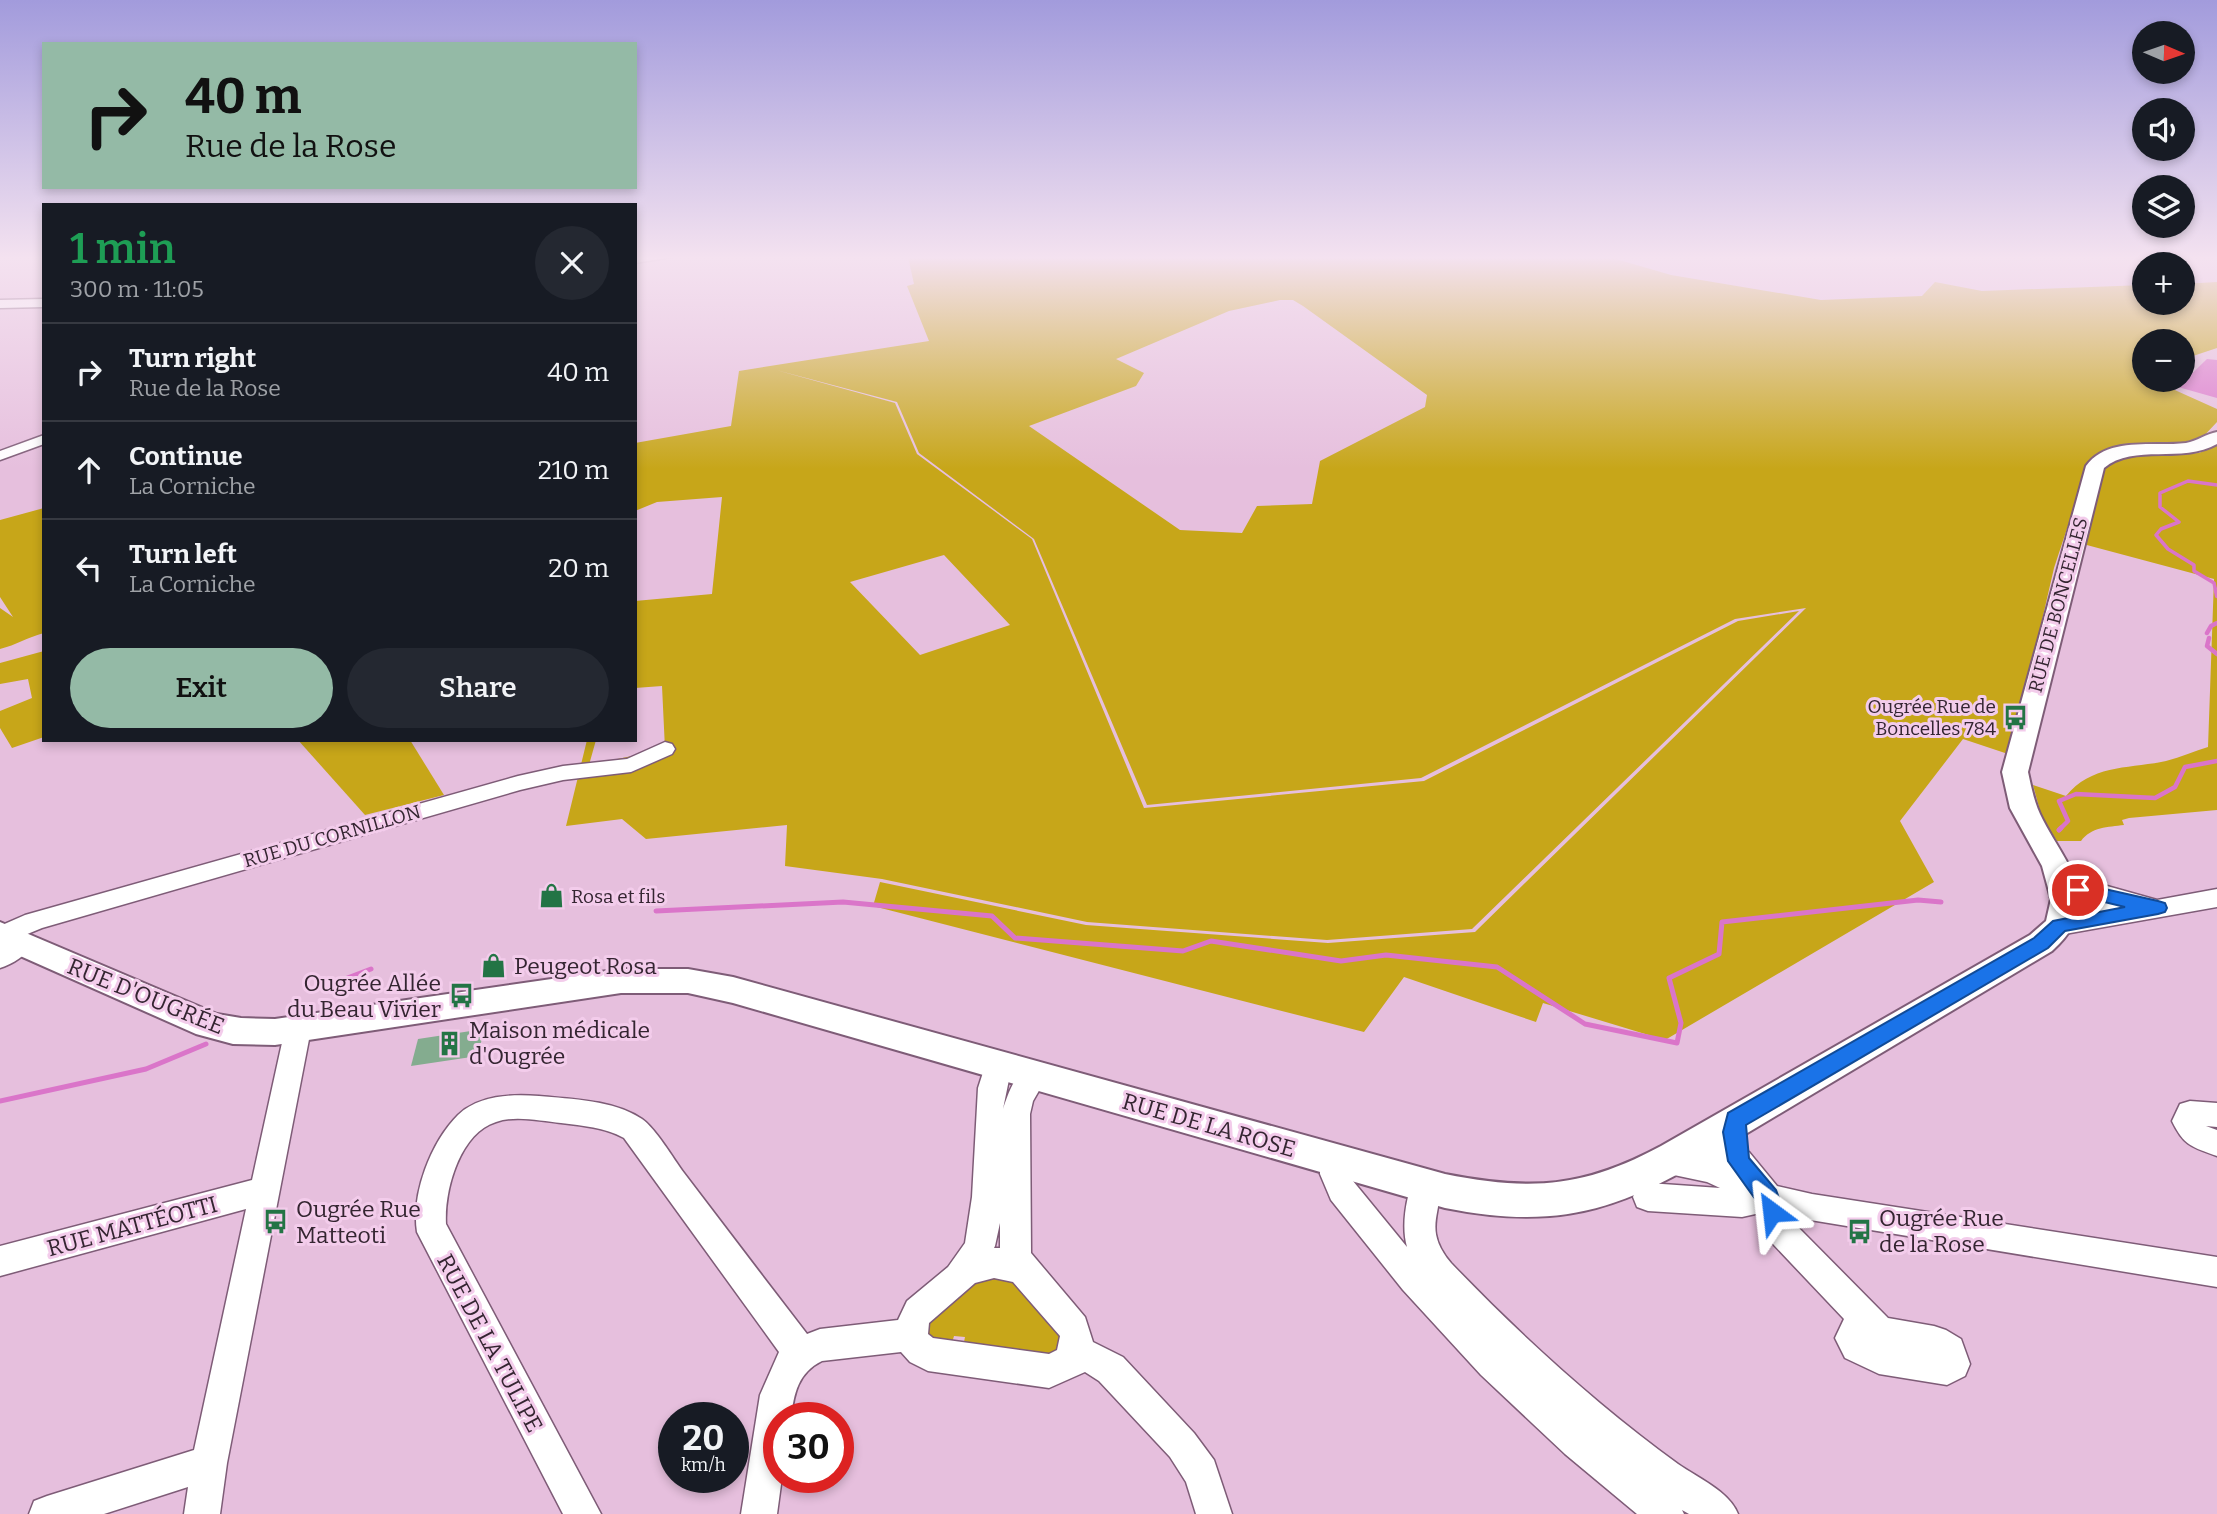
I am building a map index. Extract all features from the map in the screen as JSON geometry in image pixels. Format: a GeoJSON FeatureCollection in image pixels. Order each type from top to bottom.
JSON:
{"type":"FeatureCollection","features":[{"type":"Feature","properties":{"kind":"main road","name":"RUE DE BONCELLES"},"geometry":{"type":"LineString","coordinates":[[2060,876],[2027,817],[2015,772],[2095,466],[2100,460],[2121,453],[2192,449],[2217,438]]}},
{"type":"Feature","properties":{"kind":"main road"},"geometry":{"type":"LineString","coordinates":[[2059,926],[2065,910],[2060,876]]}},
{"type":"Feature","properties":{"kind":"main road","name":"RUE DE LA ROSE"},"geometry":{"type":"LineString","coordinates":[[298,1029],[599,983],[672,980],[733,990],[1425,1186],[1490,1200],[1550,1200],[1601,1191],[1663,1162],[1717,1157],[1736,1120],[2041,943],[2059,926]]}},
{"type":"Feature","properties":{"kind":"main road","name":"RUE D'OUGRÉE"},"geometry":{"type":"LineString","coordinates":[[6,943],[225,1031],[247,1033],[298,1029]]}},
{"type":"Feature","properties":{"kind":"street"},"geometry":{"type":"LineString","coordinates":[[0,456],[42,440]]}},
{"type":"Feature","properties":{"kind":"street","name":"RUE DU CORNILLON"},"geometry":{"type":"LineString","coordinates":[[6,943],[34,921],[548,776],[631,765],[665,749]]}},
{"type":"Feature","properties":{"kind":"street"},"geometry":{"type":"LineString","coordinates":[[2060,876],[2099,892],[2158,908]]}},
{"type":"Feature","properties":{"kind":"street"},"geometry":{"type":"LineString","coordinates":[[2060,876],[2087,904],[2115,916]]}},
{"type":"Feature","properties":{"kind":"street","name":"RUE DE LA ROSE"},"geometry":{"type":"LineString","coordinates":[[2059,926],[2217,898]]}},
{"type":"Feature","properties":{"kind":"street"},"geometry":{"type":"LineString","coordinates":[[202,1514],[209,1463],[298,1029]]}},
{"type":"Feature","properties":{"kind":"street"},"geometry":{"type":"LineString","coordinates":[[963,1273],[975,1256],[984,1233],[989,1105],[998,1065]]}},
{"type":"Feature","properties":{"kind":"street"},"geometry":{"type":"LineString","coordinates":[[1024,1272],[1014,1250],[1016,1114],[1020,1099],[1034,1075]]}},
{"type":"Feature","properties":{"kind":"street","name":"RUE DE LA TULIPE"},"geometry":{"type":"LineString","coordinates":[[583,1514],[432,1232],[429,1208],[435,1186],[451,1144],[473,1119],[493,1109],[515,1105],[605,1116],[634,1129],[801,1354]]}},
{"type":"Feature","properties":{"kind":"street"},"geometry":{"type":"LineString","coordinates":[[2217,1115],[2190,1113],[2186,1121],[2195,1135],[2217,1143]]}},
{"type":"Feature","properties":{"kind":"street"},"geometry":{"type":"LineString","coordinates":[[1717,1157],[1768,1197],[1811,1208],[2217,1272]]}},
{"type":"Feature","properties":{"kind":"street"},"geometry":{"type":"LineString","coordinates":[[1335,1161],[1335,1174],[1352,1204],[1458,1328],[1567,1435],[1666,1514]]}},
{"type":"Feature","properties":{"kind":"street"},"geometry":{"type":"LineString","coordinates":[[1425,1186],[1420,1236],[1422,1248],[1437,1269],[1513,1349],[1568,1398],[1642,1459],[1720,1514]]}},
{"type":"Feature","properties":{"kind":"street","name":"RUE MATTÉOTTI"},"geometry":{"type":"LineString","coordinates":[[0,1261],[265,1190]]}},
{"type":"Feature","properties":{"kind":"street"},"geometry":{"type":"LineString","coordinates":[[1648,1197],[1742,1203],[1768,1197]]}},
{"type":"Feature","properties":{"kind":"street"},"geometry":{"type":"LineString","coordinates":[[1768,1197],[1784,1234],[1880,1333]]}},
{"type":"Feature","properties":{"kind":"street"},"geometry":{"type":"LineString","coordinates":[[994,1263],[1011,1264],[1024,1272],[1074,1328],[1078,1340],[1076,1352],[1063,1368],[1049,1371],[928,1354],[912,1344],[912,1321],[918,1311],[963,1273],[978,1265],[994,1263]]}},
{"type":"Feature","properties":{"kind":"street"},"geometry":{"type":"LineString","coordinates":[[759,1514],[779,1388],[788,1367],[801,1354],[832,1343],[910,1335]]}},
{"type":"Feature","properties":{"kind":"street"},"geometry":{"type":"LineString","coordinates":[[1076,1352],[1102,1363],[1140,1399],[1194,1459],[1208,1489],[1213,1514]]}},
{"type":"Feature","properties":{"kind":"street"},"geometry":{"type":"LineString","coordinates":[[47,1514],[209,1463]]}},
{"type":"Feature","properties":{"kind":"shaded area"},"geometry":{"type":"Polygon","coordinates":[[[924,328],[1190,328],[1116,359],[1144,373],[1136,386],[1029,426],[1180,530],[1242,533],[1257,506],[1312,504],[1320,461],[1425,407],[1427,395],[1333,328],[2217,328],[2217,348],[2195,355],[2195,329],[2132,329],[2132,392],[2179,392],[2217,409],[2217,422],[2199,441],[2106,452],[2093,457],[2088,465],[2054,568],[2011,755],[1963,739],[1900,821],[1934,882],[1665,1040],[1543,1003],[1536,1022],[1404,977],[1364,1032],[873,906],[880,882],[1086,925],[1328,943],[1475,932],[1806,608],[1735,619],[1421,778],[1147,805],[1034,539],[919,453],[897,402],[776,370],[895,403],[917,454],[1032,539],[1144,808],[1424,781],[1738,621],[1799,611],[1472,929],[1327,940],[1087,922],[882,879],[785,866],[787,825],[646,839],[622,819],[566,826],[587,742],[595,742],[589,765],[665,749],[662,686],[637,688],[637,601],[712,594],[722,497],[657,502],[637,510],[637,443],[731,426],[739,371],[929,341],[924,328]],[[944,555],[850,582],[920,655],[1010,625],[944,555]]]}},
{"type":"Feature","properties":{"kind":"shaded area"},"geometry":{"type":"Polygon","coordinates":[[[2207,359],[2217,360],[2217,398],[2195,392],[2195,371],[2207,359]]]}},
{"type":"Feature","properties":{"kind":"shaded area"},"geometry":{"type":"Polygon","coordinates":[[[2217,445],[2217,810],[2129,818],[2122,820],[2124,825],[2095,830],[2081,841],[2057,841],[2042,818],[2033,785],[2066,796],[2087,778],[2099,773],[2166,761],[2208,747],[2214,579],[2083,544],[2104,463],[2136,455],[2199,453],[2217,445]]]}},
{"type":"Feature","properties":{"kind":"shaded area"},"geometry":{"type":"Polygon","coordinates":[[[42,509],[42,634],[0,649],[0,608],[13,617],[0,597],[0,520],[42,509]]]}},
{"type":"Feature","properties":{"kind":"shaded area"},"geometry":{"type":"Polygon","coordinates":[[[42,652],[42,738],[12,748],[0,728],[0,711],[32,698],[28,679],[0,684],[0,663],[42,652]]]}},
{"type":"Feature","properties":{"kind":"shaded area"},"geometry":{"type":"Polygon","coordinates":[[[300,742],[411,742],[444,795],[365,815],[300,742]]]}},
{"type":"Feature","properties":{"kind":"shaded area"},"geometry":{"type":"Polygon","coordinates":[[[1012,1275],[1065,1337],[1057,1355],[963,1347],[965,1337],[954,1336],[951,1346],[937,1343],[926,1334],[932,1310],[971,1278],[1012,1275]]]}},
{"type":"Feature","properties":{"kind":"building","name":"Maison médicale d'Ougrée"},"geometry":{"type":"Polygon","coordinates":[[[484,1029],[478,1056],[411,1066],[418,1039],[484,1029]]]}},
{"type":"Feature","properties":{"kind":"waterway"},"geometry":{"type":"LineString","coordinates":[[2216,592],[2214,583],[2194,571],[2194,565],[2168,549],[2156,535],[2161,529],[2179,522],[2160,507],[2160,493],[2188,481],[2217,485]]}},
{"type":"Feature","properties":{"kind":"waterway"},"geometry":{"type":"LineString","coordinates":[[2216,590],[2217,596]]}},
{"type":"Feature","properties":{"kind":"waterway"},"geometry":{"type":"LineString","coordinates":[[2207,633],[2211,626],[2217,623]]}},
{"type":"Feature","properties":{"kind":"waterway"},"geometry":{"type":"LineString","coordinates":[[2209,638],[2207,646],[2217,654]]}},
{"type":"Feature","properties":{"kind":"waterway"},"geometry":{"type":"LineString","coordinates":[[2059,830],[2068,821],[2059,801],[2076,794],[2155,798],[2175,787],[2185,767],[2217,761]]}},
{"type":"Feature","properties":{"kind":"waterway"},"geometry":{"type":"LineString","coordinates":[[656,911],[843,902],[992,916],[1015,938],[1183,951],[1211,941],[1341,961],[1386,955],[1497,967],[1585,1024],[1677,1043],[1681,1023],[1669,978],[1719,954],[1722,922],[1918,900],[1941,902]]}},
{"type":"Feature","properties":{"kind":"waterway"},"geometry":{"type":"LineString","coordinates":[[324,987],[371,969]]}},
{"type":"Feature","properties":{"kind":"waterway"},"geometry":{"type":"LineString","coordinates":[[0,1101],[146,1069],[206,1044]]}},
{"type":"Feature","properties":{"kind":"place","name":"Ougrée Rue de Boncelles 784"},"geometry":{"type":"Point","coordinates":[2016,717]}},
{"type":"Feature","properties":{"kind":"place","name":"Rosa et fils"},"geometry":{"type":"Point","coordinates":[551,896]}},
{"type":"Feature","properties":{"kind":"place","name":"Peugeot Rosa"},"geometry":{"type":"Point","coordinates":[494,966]}},
{"type":"Feature","properties":{"kind":"place","name":"Ougrée Allée du Beau Vivier"},"geometry":{"type":"Point","coordinates":[461,996]}},
{"type":"Feature","properties":{"kind":"place","name":"Maison médicale d'Ougrée"},"geometry":{"type":"Point","coordinates":[449,1043]}},
{"type":"Feature","properties":{"kind":"place","name":"Ougrée Rue Matteoti"},"geometry":{"type":"Point","coordinates":[276,1222]}},
{"type":"Feature","properties":{"kind":"place","name":"Ougrée Rue de la Rose"},"geometry":{"type":"Point","coordinates":[1859,1231]}},
{"type":"Feature","properties":{"kind":"route"},"geometry":{"type":"LineString","coordinates":[[1772,1212],[1768,1197],[1739,1161],[1734,1132],[1736,1120],[2041,943],[2059,926],[2158,908],[2099,892],[2078,890]]}}]}
